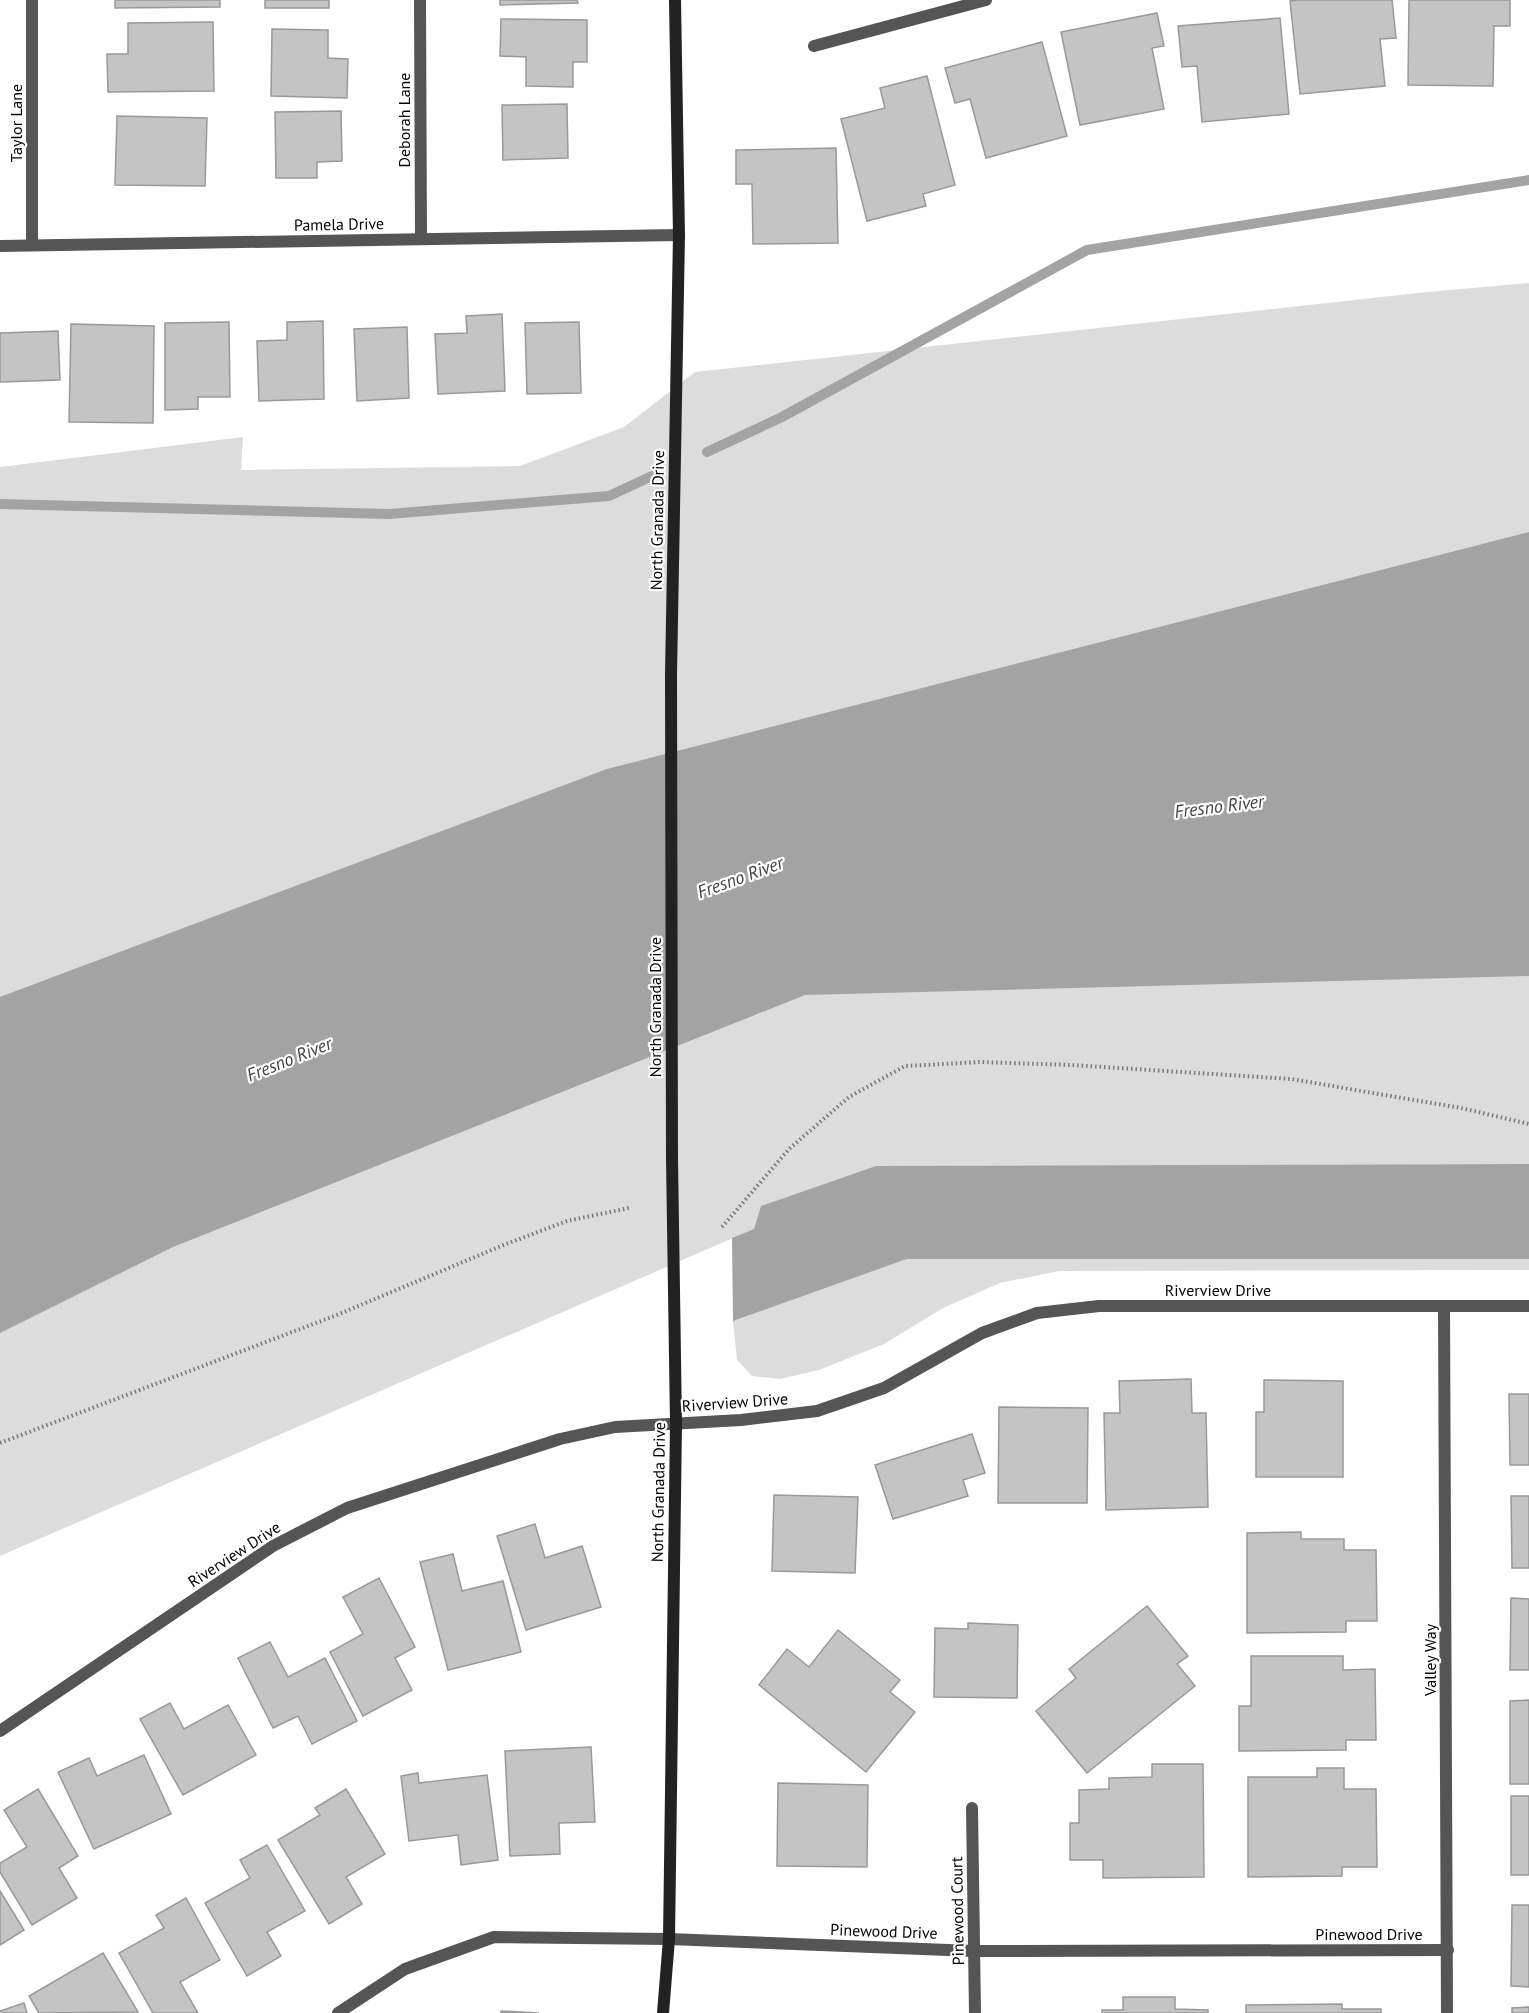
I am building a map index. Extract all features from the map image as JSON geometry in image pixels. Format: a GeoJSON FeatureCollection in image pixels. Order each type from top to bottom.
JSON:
{"type":"FeatureCollection","features":[{"type":"Feature","properties":{"kind":"street","name":"Taylor Lane"},"geometry":{"type":"LineString","coordinates":[[32,0],[32,245]]}},
{"type":"Feature","properties":{"kind":"street","name":"Deborah Lane"},"geometry":{"type":"LineString","coordinates":[[420,0],[421,239]]}},
{"type":"Feature","properties":{"kind":"street","name":"North Granada Drive"},"geometry":{"type":"LineString","coordinates":[[663,2013],[669,1939],[676,1422],[672,1158],[671,675],[679,235],[675,0]]}},
{"type":"Feature","properties":{"kind":"street"},"geometry":{"type":"LineString","coordinates":[[814,46],[986,0]]}},
{"type":"Feature","properties":{"kind":"street","name":"Pamela Drive"},"geometry":{"type":"LineString","coordinates":[[0,246],[679,235]]}},
{"type":"Feature","properties":{"kind":"street","name":"Riverview Drive"},"geometry":{"type":"LineString","coordinates":[[0,1731],[273,1546],[347,1508],[560,1439],[615,1427],[741,1420],[817,1411],[884,1388],[982,1333],[1037,1313],[1099,1306],[1529,1306]]}},
{"type":"Feature","properties":{"kind":"street","name":"Valley Way"},"geometry":{"type":"LineString","coordinates":[[1444,1307],[1447,2013]]}},
{"type":"Feature","properties":{"kind":"street","name":"Pinewood Court"},"geometry":{"type":"LineString","coordinates":[[972,1808],[975,2013]]}},
{"type":"Feature","properties":{"kind":"street","name":"Pinewood Drive"},"geometry":{"type":"LineString","coordinates":[[338,2013],[405,1969],[494,1937],[669,1939],[974,1951],[1448,1950]]}},
{"type":"Feature","properties":{"kind":"path"},"geometry":{"type":"LineString","coordinates":[[722,1227],[789,1149],[849,1097],[905,1066],[980,1062],[1072,1065],[1291,1079],[1461,1108],[1529,1124]]}},
{"type":"Feature","properties":{"kind":"path"},"geometry":{"type":"LineString","coordinates":[[0,1443],[337,1316],[556,1225],[629,1208]]}},
{"type":"Feature","properties":{"kind":"shaded area"},"geometry":{"type":"Polygon","coordinates":[[[1529,283],[1529,1164],[876,1166],[754,1229],[0,1556],[0,467],[243,437],[241,470],[520,466],[624,427],[695,372],[1427,292],[1529,283]]]}},
{"type":"Feature","properties":{"kind":"shaded area"},"geometry":{"type":"Polygon","coordinates":[[[907,1259],[1529,1259],[1529,1270],[1059,1271],[1000,1283],[943,1308],[884,1344],[819,1370],[780,1379],[752,1376],[737,1360],[733,1321],[907,1259]]]}},
{"type":"Feature","properties":{"kind":"water","name":"Fresno River"},"geometry":{"type":"Polygon","coordinates":[[[1529,532],[1529,976],[805,995],[173,1247],[0,1333],[0,997],[607,769],[1529,532]]]}},
{"type":"Feature","properties":{"kind":"water"},"geometry":{"type":"Polygon","coordinates":[[[1529,1164],[1529,1259],[907,1259],[733,1321],[732,1238],[754,1229],[761,1206],[876,1166],[1529,1164]]]}},
{"type":"Feature","properties":{"kind":"building"},"geometry":{"type":"Polygon","coordinates":[[[115,0],[220,0],[220,7],[115,8],[115,0]]]}},
{"type":"Feature","properties":{"kind":"building"},"geometry":{"type":"Polygon","coordinates":[[[265,0],[329,0],[329,8],[265,8],[265,0]]]}},
{"type":"Feature","properties":{"kind":"building"},"geometry":{"type":"Polygon","coordinates":[[[500,0],[577,0],[578,3],[500,5],[500,0]]]}},
{"type":"Feature","properties":{"kind":"building"},"geometry":{"type":"Polygon","coordinates":[[[1392,0],[1396,38],[1380,39],[1385,86],[1300,94],[1290,1],[1392,0]]]}},
{"type":"Feature","properties":{"kind":"building"},"geometry":{"type":"Polygon","coordinates":[[[1409,0],[1510,0],[1510,26],[1494,26],[1493,86],[1408,85],[1409,0]]]}},
{"type":"Feature","properties":{"kind":"building"},"geometry":{"type":"Polygon","coordinates":[[[1157,13],[1164,46],[1152,48],[1164,109],[1080,125],[1061,32],[1157,13]]]}},
{"type":"Feature","properties":{"kind":"building"},"geometry":{"type":"Polygon","coordinates":[[[1280,18],[1289,114],[1202,122],[1197,66],[1182,67],[1178,26],[1280,18]]]}},
{"type":"Feature","properties":{"kind":"building"},"geometry":{"type":"Polygon","coordinates":[[[501,19],[587,20],[587,62],[573,62],[573,87],[526,86],[526,57],[500,56],[501,19]]]}},
{"type":"Feature","properties":{"kind":"building"},"geometry":{"type":"Polygon","coordinates":[[[213,22],[214,91],[108,92],[107,54],[128,54],[128,23],[213,22]]]}},
{"type":"Feature","properties":{"kind":"building"},"geometry":{"type":"Polygon","coordinates":[[[272,29],[328,30],[328,58],[348,59],[347,98],[271,96],[272,29]]]}},
{"type":"Feature","properties":{"kind":"building"},"geometry":{"type":"Polygon","coordinates":[[[1042,42],[1067,136],[986,158],[970,99],[955,103],[945,68],[1042,42]]]}},
{"type":"Feature","properties":{"kind":"building"},"geometry":{"type":"Polygon","coordinates":[[[927,76],[955,185],[923,194],[926,206],[867,221],[841,119],[885,108],[880,88],[927,76]]]}},
{"type":"Feature","properties":{"kind":"building"},"geometry":{"type":"Polygon","coordinates":[[[567,104],[568,158],[503,160],[502,105],[567,104]]]}},
{"type":"Feature","properties":{"kind":"building"},"geometry":{"type":"Polygon","coordinates":[[[341,111],[342,161],[317,162],[317,178],[276,178],[275,112],[341,111]]]}},
{"type":"Feature","properties":{"kind":"building"},"geometry":{"type":"Polygon","coordinates":[[[117,116],[207,118],[205,186],[115,185],[117,116]]]}},
{"type":"Feature","properties":{"kind":"building"},"geometry":{"type":"Polygon","coordinates":[[[836,148],[838,243],[753,244],[752,184],[736,184],[736,150],[836,148]]]}},
{"type":"Feature","properties":{"kind":"building"},"geometry":{"type":"Polygon","coordinates":[[[502,314],[505,391],[438,394],[435,334],[467,333],[466,316],[502,314]]]}},
{"type":"Feature","properties":{"kind":"building"},"geometry":{"type":"Polygon","coordinates":[[[323,321],[324,399],[259,401],[257,341],[287,340],[287,322],[323,321]]]}},
{"type":"Feature","properties":{"kind":"building"},"geometry":{"type":"Polygon","coordinates":[[[229,322],[230,397],[198,397],[198,409],[165,410],[165,323],[229,322]]]}},
{"type":"Feature","properties":{"kind":"building"},"geometry":{"type":"Polygon","coordinates":[[[579,322],[581,393],[527,394],[525,323],[579,322]]]}},
{"type":"Feature","properties":{"kind":"building"},"geometry":{"type":"Polygon","coordinates":[[[71,324],[154,326],[153,423],[69,422],[71,324]]]}},
{"type":"Feature","properties":{"kind":"building"},"geometry":{"type":"Polygon","coordinates":[[[407,327],[409,398],[357,401],[354,329],[407,327]]]}},
{"type":"Feature","properties":{"kind":"building"},"geometry":{"type":"Polygon","coordinates":[[[58,331],[60,380],[0,382],[0,333],[58,331]]]}},
{"type":"Feature","properties":{"kind":"building"},"geometry":{"type":"Polygon","coordinates":[[[1191,1379],[1192,1413],[1206,1413],[1208,1507],[1106,1510],[1104,1413],[1120,1413],[1119,1381],[1191,1379]]]}},
{"type":"Feature","properties":{"kind":"building"},"geometry":{"type":"Polygon","coordinates":[[[1264,1380],[1343,1381],[1343,1477],[1256,1477],[1256,1412],[1264,1412],[1264,1380]]]}},
{"type":"Feature","properties":{"kind":"building"},"geometry":{"type":"Polygon","coordinates":[[[1509,1394],[1529,1394],[1529,1465],[1510,1465],[1509,1394]]]}},
{"type":"Feature","properties":{"kind":"building"},"geometry":{"type":"Polygon","coordinates":[[[999,1407],[1088,1408],[1087,1503],[998,1503],[999,1407]]]}},
{"type":"Feature","properties":{"kind":"building"},"geometry":{"type":"Polygon","coordinates":[[[972,1434],[985,1473],[963,1480],[968,1496],[893,1519],[875,1465],[972,1434]]]}},
{"type":"Feature","properties":{"kind":"building"},"geometry":{"type":"Polygon","coordinates":[[[774,1495],[858,1497],[855,1573],[772,1571],[774,1495]]]}},
{"type":"Feature","properties":{"kind":"building"},"geometry":{"type":"Polygon","coordinates":[[[1511,1496],[1529,1496],[1529,1568],[1512,1568],[1511,1496]]]}},
{"type":"Feature","properties":{"kind":"building"},"geometry":{"type":"Polygon","coordinates":[[[535,1524],[545,1558],[582,1546],[601,1607],[526,1630],[497,1536],[535,1524]]]}},
{"type":"Feature","properties":{"kind":"building"},"geometry":{"type":"Polygon","coordinates":[[[1301,1532],[1301,1539],[1344,1539],[1344,1550],[1376,1550],[1377,1621],[1346,1621],[1346,1632],[1247,1633],[1247,1533],[1301,1532]]]}},
{"type":"Feature","properties":{"kind":"building"},"geometry":{"type":"Polygon","coordinates":[[[453,1554],[462,1591],[503,1581],[521,1652],[448,1670],[420,1562],[453,1554]]]}},
{"type":"Feature","properties":{"kind":"building"},"geometry":{"type":"Polygon","coordinates":[[[379,1578],[415,1647],[395,1658],[412,1690],[363,1716],[330,1652],[363,1634],[343,1597],[379,1578]]]}},
{"type":"Feature","properties":{"kind":"building"},"geometry":{"type":"Polygon","coordinates":[[[1511,1598],[1529,1599],[1529,1670],[1510,1670],[1511,1598]]]}},
{"type":"Feature","properties":{"kind":"building"},"geometry":{"type":"Polygon","coordinates":[[[1147,1606],[1188,1656],[1177,1664],[1195,1686],[1087,1773],[1036,1711],[1076,1678],[1069,1669],[1147,1606]]]}},
{"type":"Feature","properties":{"kind":"building"},"geometry":{"type":"Polygon","coordinates":[[[968,1623],[1018,1625],[1017,1698],[934,1697],[935,1628],[968,1629],[968,1623]]]}},
{"type":"Feature","properties":{"kind":"building"},"geometry":{"type":"Polygon","coordinates":[[[838,1630],[900,1680],[890,1692],[915,1712],[866,1772],[759,1685],[787,1649],[809,1667],[838,1630]]]}},
{"type":"Feature","properties":{"kind":"building"},"geometry":{"type":"Polygon","coordinates":[[[270,1642],[288,1677],[325,1658],[357,1721],[312,1744],[298,1716],[273,1728],[238,1658],[270,1642]]]}},
{"type":"Feature","properties":{"kind":"building"},"geometry":{"type":"Polygon","coordinates":[[[1251,1656],[1343,1656],[1343,1670],[1375,1669],[1376,1740],[1346,1740],[1346,1750],[1239,1751],[1239,1706],[1251,1706],[1251,1656]]]}},
{"type":"Feature","properties":{"kind":"building"},"geometry":{"type":"Polygon","coordinates":[[[1529,1700],[1529,1784],[1510,1784],[1510,1701],[1529,1700]]]}},
{"type":"Feature","properties":{"kind":"building"},"geometry":{"type":"Polygon","coordinates":[[[170,1703],[184,1729],[228,1705],[256,1755],[183,1795],[140,1719],[170,1703]]]}},
{"type":"Feature","properties":{"kind":"building"},"geometry":{"type":"Polygon","coordinates":[[[591,1747],[595,1822],[559,1823],[560,1854],[510,1856],[505,1751],[591,1747]]]}},
{"type":"Feature","properties":{"kind":"building"},"geometry":{"type":"Polygon","coordinates":[[[144,1755],[171,1814],[94,1849],[58,1772],[89,1758],[97,1776],[144,1755]]]}},
{"type":"Feature","properties":{"kind":"building"},"geometry":{"type":"Polygon","coordinates":[[[1152,1764],[1203,1764],[1204,1877],[1103,1878],[1103,1860],[1070,1860],[1070,1823],[1079,1823],[1079,1790],[1109,1789],[1109,1778],[1152,1777],[1152,1764]]]}},
{"type":"Feature","properties":{"kind":"building"},"geometry":{"type":"Polygon","coordinates":[[[1317,1768],[1344,1768],[1344,1789],[1376,1789],[1377,1867],[1342,1867],[1342,1876],[1248,1877],[1248,1777],[1317,1777],[1317,1768]]]}},
{"type":"Feature","properties":{"kind":"building"},"geometry":{"type":"Polygon","coordinates":[[[418,1773],[419,1783],[487,1775],[498,1860],[461,1865],[458,1835],[409,1841],[401,1776],[418,1773]]]}},
{"type":"Feature","properties":{"kind":"building"},"geometry":{"type":"Polygon","coordinates":[[[778,1783],[868,1785],[867,1867],[777,1866],[778,1783]]]}},
{"type":"Feature","properties":{"kind":"building"},"geometry":{"type":"Polygon","coordinates":[[[38,1789],[78,1856],[59,1868],[77,1898],[32,1925],[0,1872],[0,1863],[27,1847],[4,1810],[38,1789]]]}},
{"type":"Feature","properties":{"kind":"building"},"geometry":{"type":"Polygon","coordinates":[[[346,1789],[385,1854],[346,1877],[362,1904],[329,1924],[278,1840],[320,1815],[315,1808],[346,1789]]]}},
{"type":"Feature","properties":{"kind":"building"},"geometry":{"type":"Polygon","coordinates":[[[1511,1796],[1529,1796],[1529,1875],[1511,1875],[1511,1796]]]}},
{"type":"Feature","properties":{"kind":"building"},"geometry":{"type":"Polygon","coordinates":[[[267,1845],[305,1911],[267,1932],[281,1956],[247,1976],[205,1903],[250,1878],[240,1860],[267,1845]]]}},
{"type":"Feature","properties":{"kind":"building"},"geometry":{"type":"Polygon","coordinates":[[[0,1891],[24,1930],[0,1945],[0,1891]]]}},
{"type":"Feature","properties":{"kind":"building"},"geometry":{"type":"Polygon","coordinates":[[[186,1898],[220,1960],[180,1982],[198,2013],[153,2013],[119,1953],[164,1928],[156,1915],[186,1898]]]}},
{"type":"Feature","properties":{"kind":"building"},"geometry":{"type":"Polygon","coordinates":[[[1512,1905],[1529,1905],[1529,1987],[1511,1986],[1512,1905]]]}},
{"type":"Feature","properties":{"kind":"building"},"geometry":{"type":"Polygon","coordinates":[[[103,1953],[138,2012],[39,2013],[29,1996],[103,1953]]]}},
{"type":"Feature","properties":{"kind":"building"},"geometry":{"type":"Polygon","coordinates":[[[1123,1997],[1175,1997],[1175,2009],[1208,2010],[1208,2013],[1102,2013],[1102,2010],[1123,2010],[1123,1997]]]}},
{"type":"Feature","properties":{"kind":"building"},"geometry":{"type":"Polygon","coordinates":[[[24,2003],[27,2013],[0,2013],[0,2011],[24,2003]]]}},
{"type":"Feature","properties":{"kind":"building"},"geometry":{"type":"Polygon","coordinates":[[[1342,2004],[1342,2009],[1381,2009],[1381,2013],[1246,2013],[1246,2005],[1342,2004]]]}},
{"type":"Feature","properties":{"kind":"building"},"geometry":{"type":"Polygon","coordinates":[[[1529,2007],[1529,2013],[1512,2013],[1512,2008],[1529,2007]]]}},
{"type":"Feature","properties":{"kind":"building"},"geometry":{"type":"Polygon","coordinates":[[[501,2011],[539,2013],[501,2013],[501,2011]]]}},
{"type":"Feature","properties":{"kind":"waterway"},"geometry":{"type":"LineString","coordinates":[[707,452],[782,417],[1087,250],[1529,180]]}},
{"type":"Feature","properties":{"kind":"waterway"},"geometry":{"type":"LineString","coordinates":[[0,504],[389,514],[609,496],[652,476]]}}]}
